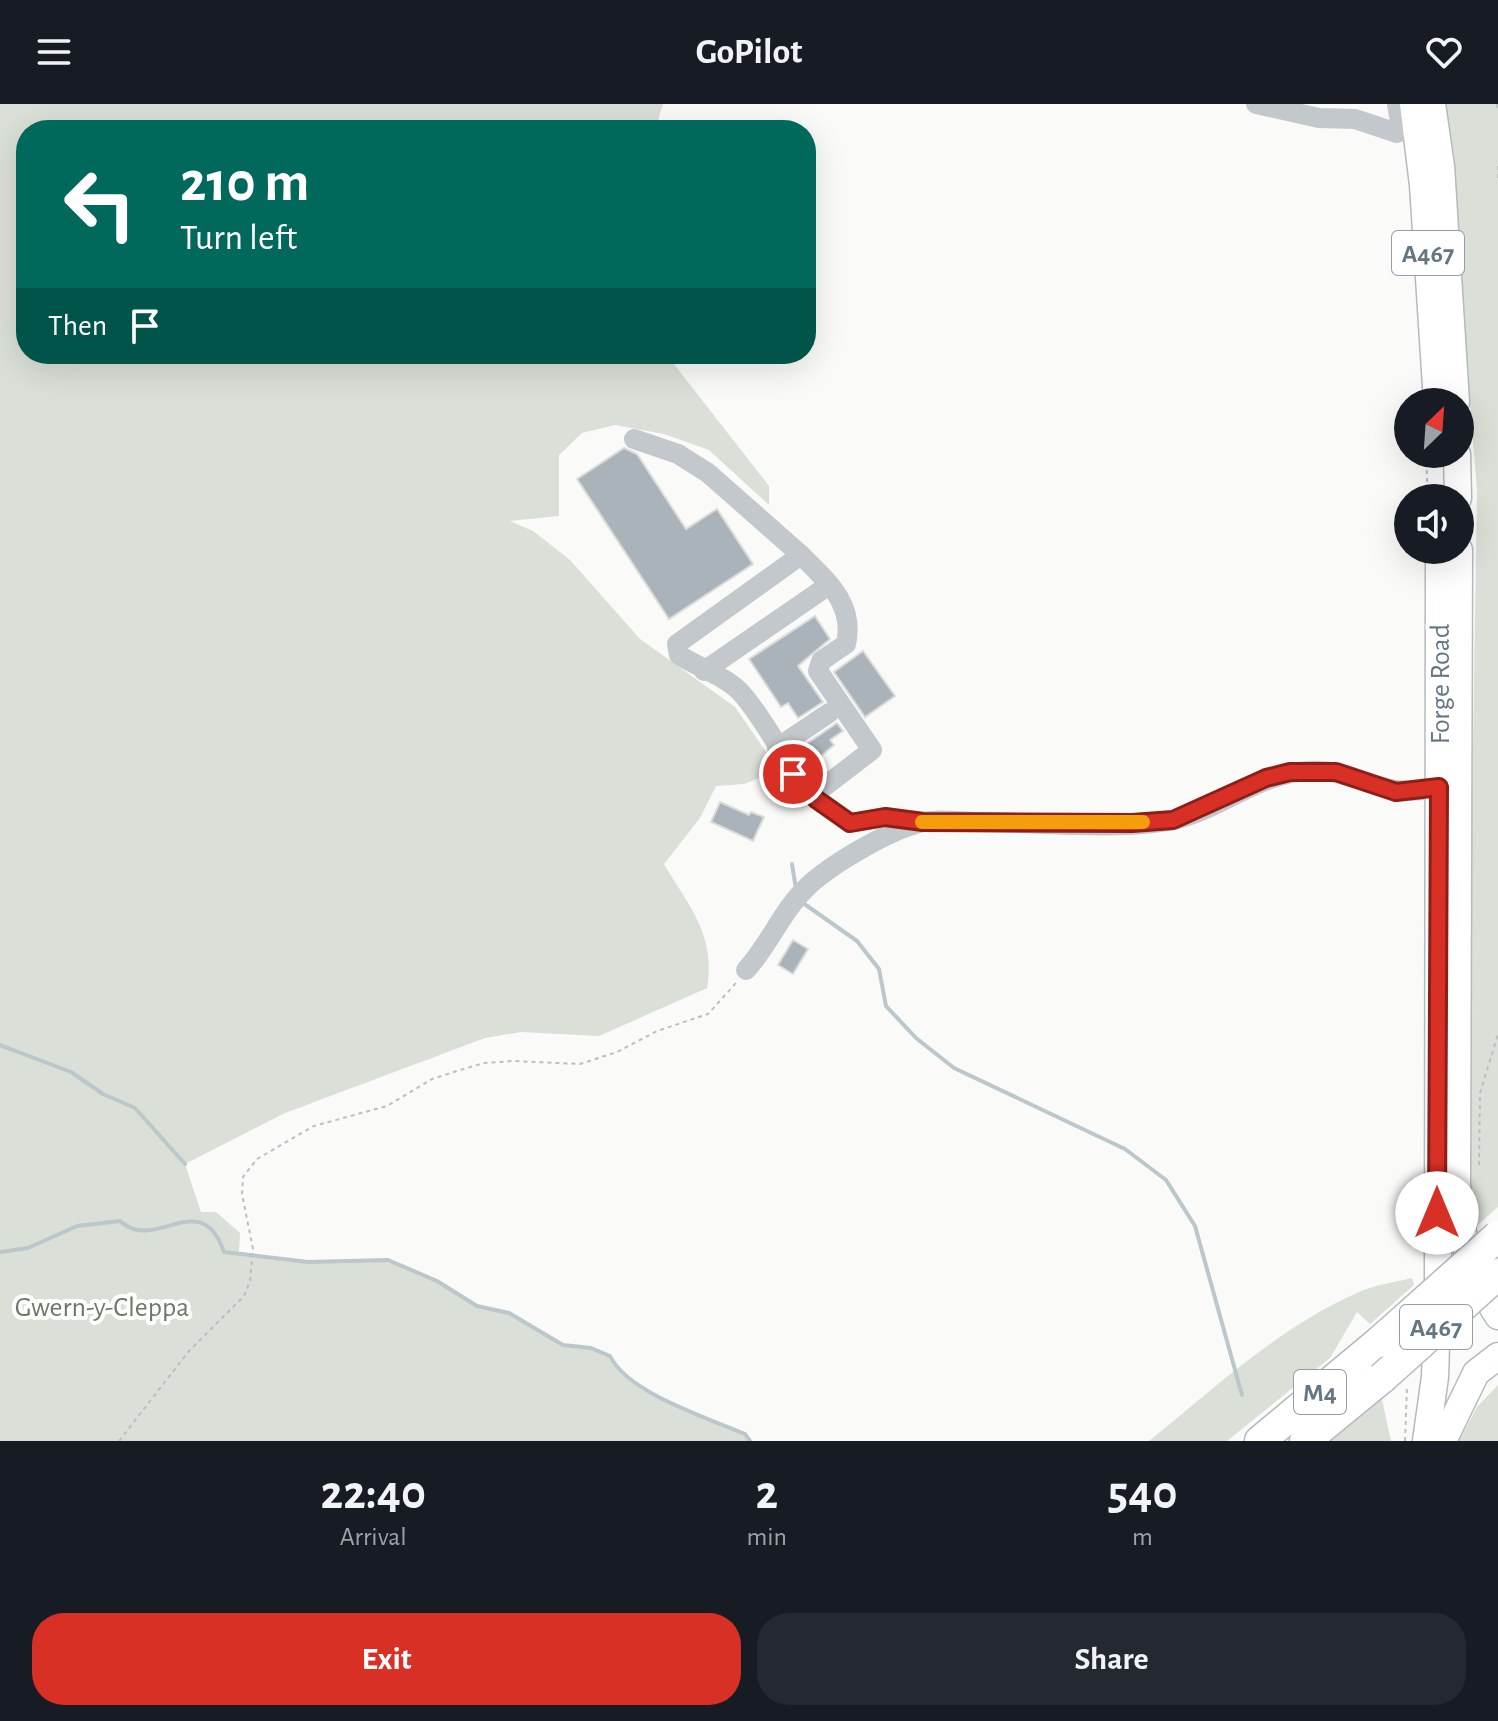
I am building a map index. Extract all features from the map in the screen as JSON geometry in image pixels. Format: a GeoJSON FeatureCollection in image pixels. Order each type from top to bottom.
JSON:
{"type":"FeatureCollection","features":[{"type":"Feature","properties":{"kind":"highway","name":"M4"},"geometry":{"type":"LineString","coordinates":[[1260,1441],[1379,1342],[1498,1236]]}},
{"type":"Feature","properties":{"kind":"highway","name":"M4"},"geometry":{"type":"LineString","coordinates":[[1305,1441],[1394,1378],[1491,1286]]}},
{"type":"Feature","properties":{"kind":"main road","name":"A467"},"geometry":{"type":"LineString","coordinates":[[1412,112],[1431,279],[1436,388]]}},
{"type":"Feature","properties":{"kind":"main road","name":"A467"},"geometry":{"type":"LineString","coordinates":[[1412,112],[1441,166],[1455,388]]}},
{"type":"Feature","properties":{"kind":"main road","name":"Forge Road"},"geometry":{"type":"LineString","coordinates":[[1439,564],[1438,1282],[1435,1377],[1439,1437]]}},
{"type":"Feature","properties":{"kind":"main road","name":"Forge Road"},"geometry":{"type":"LineString","coordinates":[[1459,564],[1457,1183],[1459,1216],[1491,1286],[1498,1316]]}},
{"type":"Feature","properties":{"kind":"main road"},"geometry":{"type":"LineString","coordinates":[[1439,1437],[1476,1373],[1498,1356]]}},
{"type":"Feature","properties":{"kind":"main road"},"geometry":{"type":"LineString","coordinates":[[1439,1437],[1485,1387],[1498,1379]]}},
{"type":"Feature","properties":{"kind":"lane"},"geometry":{"type":"LineString","coordinates":[[1256,104],[1319,118],[1355,119],[1397,133],[1412,112]]}},
{"type":"Feature","properties":{"kind":"lane"},"geometry":{"type":"LineString","coordinates":[[634,439],[678,454],[708,473],[801,555],[846,609],[850,627],[846,644],[821,661],[818,671],[872,750],[812,796]]}},
{"type":"Feature","properties":{"kind":"lane"},"geometry":{"type":"LineString","coordinates":[[801,555],[677,644],[679,655],[742,693],[812,796],[850,823],[885,817],[923,822],[1132,823],[1173,820],[1266,778],[1302,771],[1336,772],[1396,792],[1439,787]]}},
{"type":"Feature","properties":{"kind":"lane"},"geometry":{"type":"LineString","coordinates":[[704,671],[829,585]]}},
{"type":"Feature","properties":{"kind":"lane"},"geometry":{"type":"LineString","coordinates":[[777,748],[829,713]]}},
{"type":"Feature","properties":{"kind":"lane"},"geometry":{"type":"LineString","coordinates":[[746,970],[764,951],[787,908],[809,885],[848,855],[923,822]]}},
{"type":"Feature","properties":{"kind":"path"},"geometry":{"type":"LineString","coordinates":[[1497,104],[1498,112]]}},
{"type":"Feature","properties":{"kind":"path"},"geometry":{"type":"LineString","coordinates":[[1498,166],[1498,179]]}},
{"type":"Feature","properties":{"kind":"path"},"geometry":{"type":"LineString","coordinates":[[119,1441],[136,1414],[189,1351],[244,1296],[250,1281],[253,1249],[242,1194],[243,1177],[257,1159],[314,1126],[387,1106],[432,1079],[460,1070],[513,1061],[580,1064],[617,1052],[657,1031],[708,1014],[746,970]]}},
{"type":"Feature","properties":{"kind":"path"},"geometry":{"type":"LineString","coordinates":[[1474,1170],[1481,1163],[1480,1093],[1498,1034]]}},
{"type":"Feature","properties":{"kind":"path"},"geometry":{"type":"LineString","coordinates":[[1394,1378],[1405,1441]]}},
{"type":"Feature","properties":{"kind":"green space","name":"Gwern-y-Cleppa"},"geometry":{"type":"Polygon","coordinates":[[[0,104],[663,104],[658,120],[16,120],[16,364],[674,364],[769,486],[769,505],[709,450],[664,434],[615,425],[582,433],[559,455],[559,516],[510,521],[533,531],[570,560],[640,639],[735,707],[777,771],[744,784],[716,786],[700,818],[664,864],[704,937],[709,969],[707,988],[599,1036],[521,1032],[485,1038],[285,1113],[185,1164],[201,1212],[216,1212],[240,1233],[239,1252],[308,1262],[388,1260],[437,1281],[477,1306],[509,1313],[563,1345],[591,1348],[610,1356],[633,1382],[651,1393],[745,1434],[750,1441],[0,1441],[0,104]]]}},
{"type":"Feature","properties":{"kind":"green space"},"geometry":{"type":"Polygon","coordinates":[[[1445,104],[1498,104],[1498,1207],[1473,1229],[1468,1066],[1477,490],[1474,388],[1469,388],[1445,104]]]}},
{"type":"Feature","properties":{"kind":"green space"},"geometry":{"type":"Polygon","coordinates":[[[1412,1278],[1414,1285],[1370,1324],[1357,1312],[1330,1358],[1227,1441],[1149,1441],[1249,1360],[1302,1323],[1359,1292],[1412,1278]]]}},
{"type":"Feature","properties":{"kind":"green space"},"geometry":{"type":"Polygon","coordinates":[[[1498,1385],[1498,1441],[1459,1441],[1477,1407],[1498,1385]]]}},
{"type":"Feature","properties":{"kind":"green space"},"geometry":{"type":"Polygon","coordinates":[[[1381,1395],[1391,1441],[1322,1441],[1381,1395]]]}},
{"type":"Feature","properties":{"kind":"building"},"geometry":{"type":"Polygon","coordinates":[[[624,448],[637,454],[686,529],[717,509],[753,564],[669,619],[577,479],[624,448]]]}},
{"type":"Feature","properties":{"kind":"building"},"geometry":{"type":"Polygon","coordinates":[[[815,616],[830,639],[798,666],[823,702],[798,718],[788,703],[781,707],[749,659],[815,616]]]}},
{"type":"Feature","properties":{"kind":"building"},"geometry":{"type":"Polygon","coordinates":[[[863,651],[895,696],[865,717],[834,672],[863,651]]]}},
{"type":"Feature","properties":{"kind":"building"},"geometry":{"type":"Polygon","coordinates":[[[837,723],[843,731],[830,740],[834,745],[808,767],[796,751],[837,723]]]}},
{"type":"Feature","properties":{"kind":"building"},"geometry":{"type":"Polygon","coordinates":[[[720,802],[749,815],[751,812],[764,817],[753,841],[711,822],[720,802]]]}},
{"type":"Feature","properties":{"kind":"building"},"geometry":{"type":"Polygon","coordinates":[[[793,940],[808,949],[793,974],[778,965],[793,940]]]}},
{"type":"Feature","properties":{"kind":"waterway"},"geometry":{"type":"LineString","coordinates":[[792,864],[796,889]]}},
{"type":"Feature","properties":{"kind":"waterway"},"geometry":{"type":"LineString","coordinates":[[803,903],[857,941],[879,969],[886,1006],[916,1038],[954,1068],[1125,1149],[1166,1180],[1195,1226],[1242,1395]]}},
{"type":"Feature","properties":{"kind":"waterway"},"geometry":{"type":"LineString","coordinates":[[0,1045],[71,1072],[103,1094],[135,1108],[185,1164]]}},
{"type":"Feature","properties":{"kind":"waterway"},"geometry":{"type":"LineString","coordinates":[[0,1252],[28,1248],[77,1226],[120,1221],[134,1229],[148,1230],[190,1221],[203,1224],[214,1233],[224,1252],[308,1262],[388,1260],[437,1281],[477,1306],[509,1313],[563,1345],[591,1348],[610,1356],[633,1382],[651,1393],[745,1434],[750,1441]]}},
{"type":"Feature","properties":{"kind":"slow traffic"},"geometry":{"type":"LineString","coordinates":[[922,822],[1143,822]]}},
{"type":"Feature","properties":{"kind":"route"},"geometry":{"type":"LineString","coordinates":[[793,774],[816,799],[850,823],[885,817],[923,822],[1132,823],[1173,820],[1266,778],[1313,770],[1336,772],[1375,788],[1396,792],[1420,792],[1439,787],[1437,1213]]}}]}
